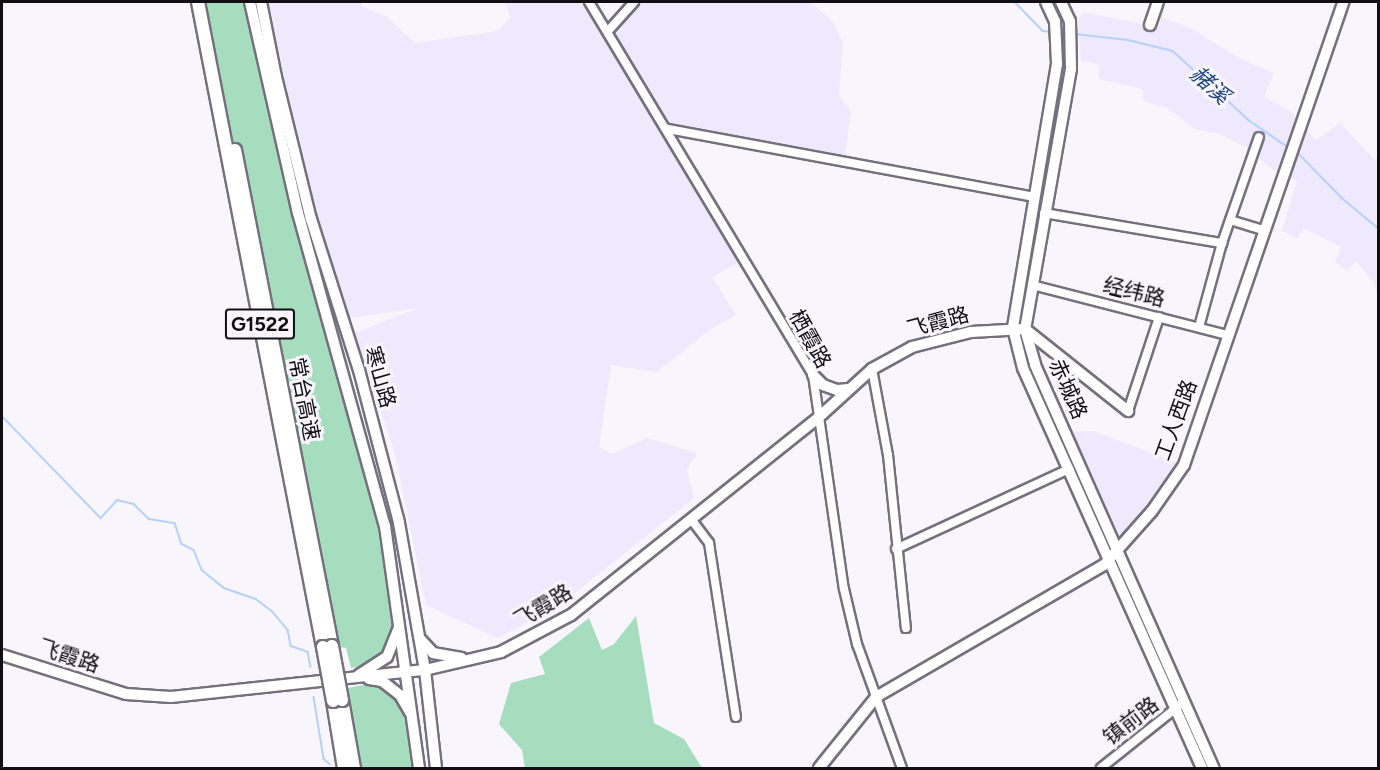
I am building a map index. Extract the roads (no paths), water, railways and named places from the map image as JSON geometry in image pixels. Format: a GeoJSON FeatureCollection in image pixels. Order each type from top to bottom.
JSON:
{"type":"FeatureCollection","features":[{"type":"Feature","properties":{"kind":"highway","name":"常台高速"},"geometry":{"type":"LineString","coordinates":[[198,2],[328,646]]}},
{"type":"Feature","properties":{"kind":"highway","name":"常台高速"},"geometry":{"type":"LineString","coordinates":[[206,2],[338,701],[354,768]]}},
{"type":"Feature","properties":{"kind":"highway","name":"常台高速"},"geometry":{"type":"LineString","coordinates":[[338,701],[344,768]]}},
{"type":"Feature","properties":{"kind":"main road","name":"寒山路"},"geometry":{"type":"LineString","coordinates":[[250,2],[265,82],[298,213],[385,526],[419,768]]}},
{"type":"Feature","properties":{"kind":"main road","name":"寒山路"},"geometry":{"type":"LineString","coordinates":[[261,2],[276,77],[311,219],[359,370],[399,523],[425,670],[436,768]]}},
{"type":"Feature","properties":{"kind":"main road","name":"赤城路"},"geometry":{"type":"LineString","coordinates":[[1046,2],[1055,21],[1057,64],[1013,328],[1023,368],[1109,561],[1180,706],[1214,768]]}},
{"type":"Feature","properties":{"kind":"main road","name":"赤城路"},"geometry":{"type":"LineString","coordinates":[[1061,2],[1070,21],[1071,69],[1025,329],[1035,365],[1119,552],[1202,768]]}},
{"type":"Feature","properties":{"kind":"main road"},"geometry":{"type":"LineString","coordinates":[[1150,25],[1158,2]]}},
{"type":"Feature","properties":{"kind":"main road","name":"工人西路"},"geometry":{"type":"LineString","coordinates":[[819,768],[876,697],[1109,561],[1119,552],[1184,465],[1342,2]]}},
{"type":"Feature","properties":{"kind":"main road"},"geometry":{"type":"LineString","coordinates":[[1042,153],[1055,155]]}},
{"type":"Feature","properties":{"kind":"main road"},"geometry":{"type":"LineString","coordinates":[[1025,329],[1128,411]]}},
{"type":"Feature","properties":{"kind":"main road","name":"飞霞路"},"geometry":{"type":"LineString","coordinates":[[2,655],[126,694],[149,697],[195,696],[425,670],[501,652],[554,626],[819,417],[872,369],[912,347],[971,332],[1025,329]]}},
{"type":"Feature","properties":{"kind":"main road"},"geometry":{"type":"LineString","coordinates":[[813,375],[823,385],[837,390],[849,388]]}},
{"type":"Feature","properties":{"kind":"main road"},"geometry":{"type":"LineString","coordinates":[[1053,432],[1064,428]]}},
{"type":"Feature","properties":{"kind":"main road"},"geometry":{"type":"LineString","coordinates":[[357,677],[387,657],[400,621]]}},
{"type":"Feature","properties":{"kind":"main road"},"geometry":{"type":"LineString","coordinates":[[419,635],[436,655],[474,659]]}},
{"type":"Feature","properties":{"kind":"main road"},"geometry":{"type":"LineString","coordinates":[[427,691],[430,679],[444,666]]}},
{"type":"Feature","properties":{"kind":"main road"},"geometry":{"type":"LineString","coordinates":[[357,677],[382,681],[400,695],[413,717]]}},
{"type":"Feature","properties":{"kind":"street","name":"栖霞路"},"geometry":{"type":"LineString","coordinates":[[589,2],[669,129],[813,375],[844,589],[857,644],[902,768]]}},
{"type":"Feature","properties":{"kind":"street"},"geometry":{"type":"LineString","coordinates":[[608,31],[634,2]]}},
{"type":"Feature","properties":{"kind":"street"},"geometry":{"type":"LineString","coordinates":[[669,129],[1035,197]]}},
{"type":"Feature","properties":{"kind":"street"},"geometry":{"type":"LineString","coordinates":[[1199,327],[1222,243],[1259,137]]}},
{"type":"Feature","properties":{"kind":"street"},"geometry":{"type":"LineString","coordinates":[[1044,213],[1222,243]]}},
{"type":"Feature","properties":{"kind":"street"},"geometry":{"type":"LineString","coordinates":[[1230,220],[1263,230]]}},
{"type":"Feature","properties":{"kind":"street","name":"经纬路"},"geometry":{"type":"LineString","coordinates":[[1032,285],[1227,335]]}},
{"type":"Feature","properties":{"kind":"street"},"geometry":{"type":"LineString","coordinates":[[1128,411],[1159,317]]}},
{"type":"Feature","properties":{"kind":"street"},"geometry":{"type":"LineString","coordinates":[[872,369],[888,455],[906,628]]}},
{"type":"Feature","properties":{"kind":"street"},"geometry":{"type":"LineString","coordinates":[[896,549],[1069,469]]}},
{"type":"Feature","properties":{"kind":"street"},"geometry":{"type":"LineString","coordinates":[[691,519],[709,543],[736,717]]}},
{"type":"Feature","properties":{"kind":"street","name":"镇前路"},"geometry":{"type":"LineString","coordinates":[[1101,768],[1180,706]]}},
{"type":"Feature","properties":{"kind":"waterway","name":"赭溪"},"geometry":{"type":"LineString","coordinates":[[1015,2],[1043,31],[1052,32]]}},
{"type":"Feature","properties":{"kind":"waterway","name":"赭溪"},"geometry":{"type":"LineString","coordinates":[[1075,34],[1128,40],[1173,51],[1250,121],[1288,147]]}},
{"type":"Feature","properties":{"kind":"waterway","name":"赭溪"},"geometry":{"type":"LineString","coordinates":[[1298,153],[1342,198],[1378,228]]}},
{"type":"Feature","properties":{"kind":"waterway"},"geometry":{"type":"LineString","coordinates":[[2,416],[101,518],[117,500],[134,504],[149,519],[175,523],[182,544],[194,550],[202,570],[224,588],[256,599],[272,611],[288,630],[291,646],[308,652],[311,667]]}},
{"type":"Feature","properties":{"kind":"waterway"},"geometry":{"type":"LineString","coordinates":[[314,697],[324,759],[330,764]]}}]}
